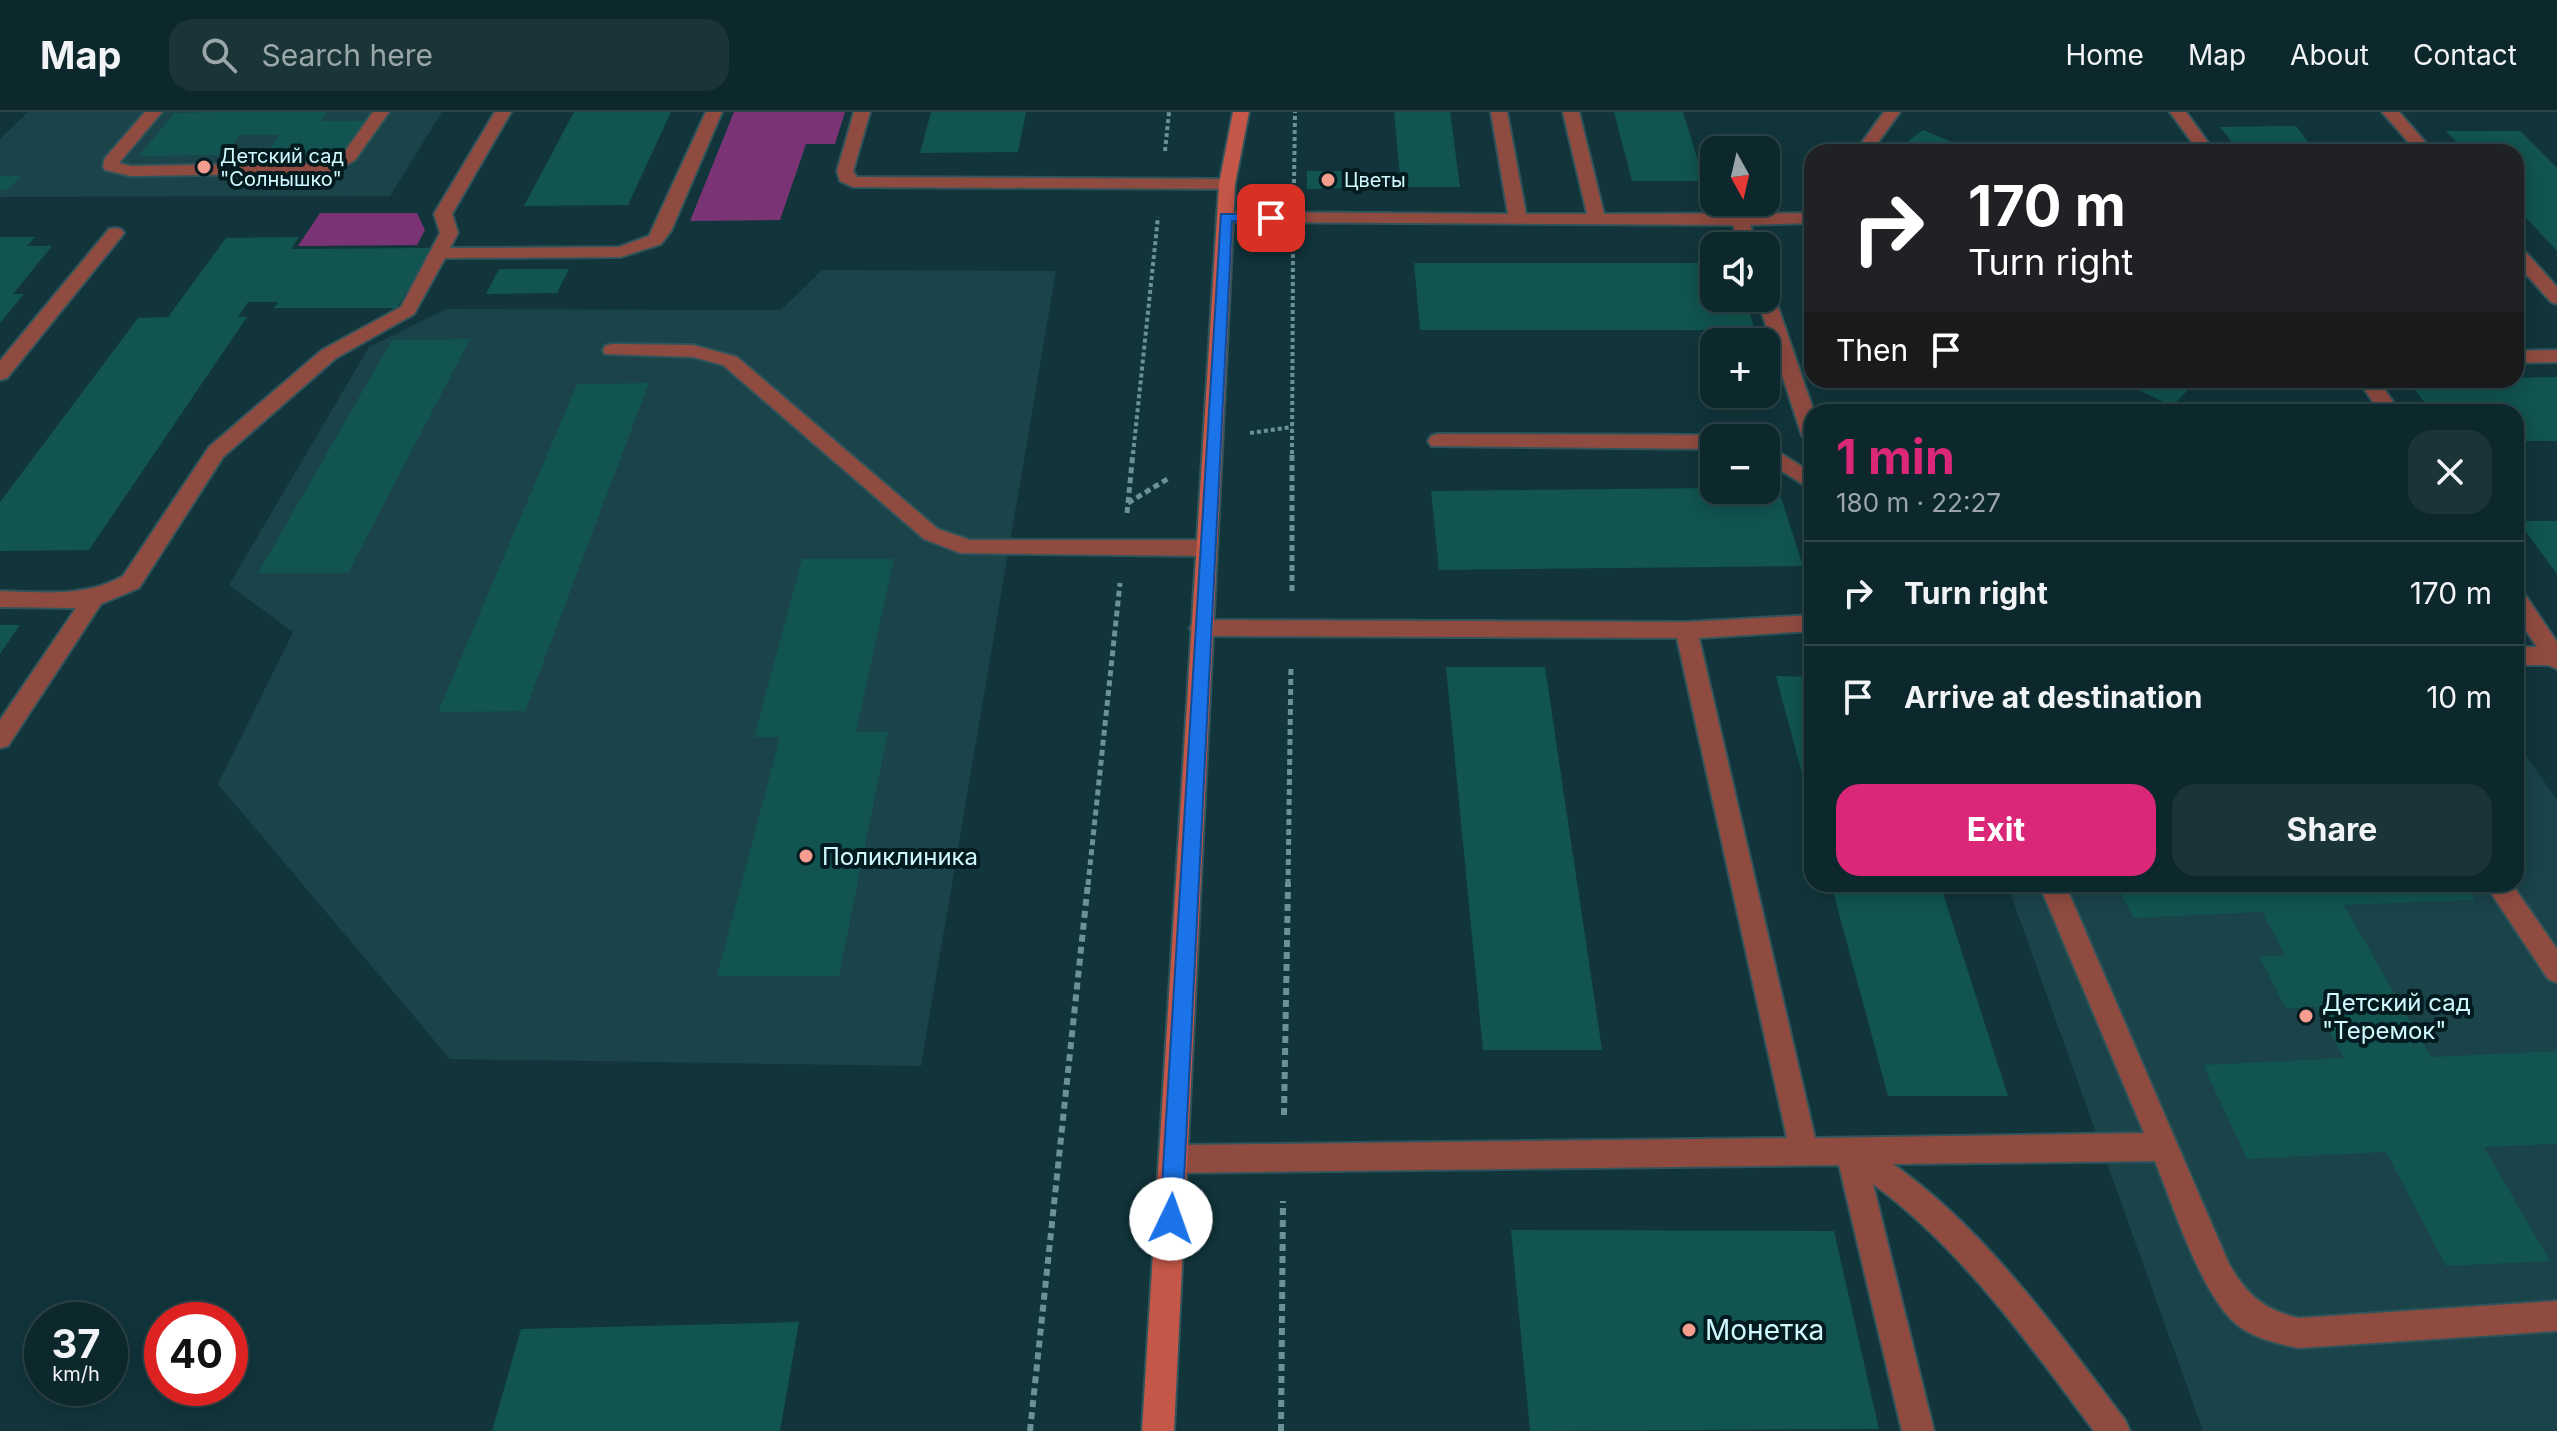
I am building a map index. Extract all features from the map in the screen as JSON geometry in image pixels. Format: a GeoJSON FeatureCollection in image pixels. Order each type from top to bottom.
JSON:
{"type":"FeatureCollection","features":[{"type":"Feature","properties":{"kind":"street"},"geometry":{"type":"LineString","coordinates":[[1158,1431],[1226,217],[1228,174],[1222,112]]}},
{"type":"Feature","properties":{"kind":"street"},"geometry":{"type":"LineString","coordinates":[[1228,174],[1241,112]]}},
{"type":"Feature","properties":{"kind":"lane"},"geometry":{"type":"LineString","coordinates":[[154,112],[111,161],[111,166],[131,171],[332,168],[349,157],[381,112]]}},
{"type":"Feature","properties":{"kind":"lane"},"geometry":{"type":"LineString","coordinates":[[0,599],[93,599],[116,593],[131,582],[216,452],[329,354],[408,310],[449,233],[443,214],[503,112]]}},
{"type":"Feature","properties":{"kind":"lane"},"geometry":{"type":"LineString","coordinates":[[439,253],[621,252],[646,244],[662,231],[714,112]]}},
{"type":"Feature","properties":{"kind":"lane"},"geometry":{"type":"LineString","coordinates":[[862,112],[845,171],[846,177],[853,182],[1162,184],[1228,174]]}},
{"type":"Feature","properties":{"kind":"lane"},"geometry":{"type":"LineString","coordinates":[[1499,112],[1518,219]]}},
{"type":"Feature","properties":{"kind":"lane"},"geometry":{"type":"LineString","coordinates":[[1571,112],[1597,219]]}},
{"type":"Feature","properties":{"kind":"lane"},"geometry":{"type":"LineString","coordinates":[[1869,144],[1892,112]]}},
{"type":"Feature","properties":{"kind":"lane"},"geometry":{"type":"LineString","coordinates":[[2178,112],[2201,144]]}},
{"type":"Feature","properties":{"kind":"lane"},"geometry":{"type":"LineString","coordinates":[[2390,112],[2419,144]]}},
{"type":"Feature","properties":{"kind":"lane"},"geometry":{"type":"LineString","coordinates":[[1226,217],[1804,218]]}},
{"type":"Feature","properties":{"kind":"lane"},"geometry":{"type":"LineString","coordinates":[[1740,220],[1744,232]]}},
{"type":"Feature","properties":{"kind":"lane"},"geometry":{"type":"LineString","coordinates":[[0,374],[115,233]]}},
{"type":"Feature","properties":{"kind":"lane"},"geometry":{"type":"LineString","coordinates":[[2524,261],[2557,298]]}},
{"type":"Feature","properties":{"kind":"lane"},"geometry":{"type":"LineString","coordinates":[[1771,312],[1804,412]]}},
{"type":"Feature","properties":{"kind":"lane"},"geometry":{"type":"LineString","coordinates":[[612,350],[693,351],[730,361],[931,534],[968,548],[1206,548]]}},
{"type":"Feature","properties":{"kind":"lane"},"geometry":{"type":"LineString","coordinates":[[2524,357],[2557,356]]}},
{"type":"Feature","properties":{"kind":"lane"},"geometry":{"type":"LineString","coordinates":[[1438,441],[1700,442]]}},
{"type":"Feature","properties":{"kind":"lane"},"geometry":{"type":"LineString","coordinates":[[1780,461],[1804,477]]}},
{"type":"Feature","properties":{"kind":"lane"},"geometry":{"type":"LineString","coordinates":[[0,739],[93,599]]}},
{"type":"Feature","properties":{"kind":"lane"},"geometry":{"type":"LineString","coordinates":[[2524,611],[2556,657]]}},
{"type":"Feature","properties":{"kind":"lane"},"geometry":{"type":"LineString","coordinates":[[1201,628],[1686,630],[1804,623]]}},
{"type":"Feature","properties":{"kind":"lane"},"geometry":{"type":"LineString","coordinates":[[1686,630],[1804,1150]]}},
{"type":"Feature","properties":{"kind":"lane"},"geometry":{"type":"LineString","coordinates":[[2524,656],[2556,657]]}},
{"type":"Feature","properties":{"kind":"lane"},"geometry":{"type":"LineString","coordinates":[[2055,892],[2218,1275],[2236,1307],[2265,1326],[2299,1333],[2557,1316]]}},
{"type":"Feature","properties":{"kind":"lane"},"geometry":{"type":"LineString","coordinates":[[2503,892],[2557,971]]}},
{"type":"Feature","properties":{"kind":"lane"},"geometry":{"type":"LineString","coordinates":[[1174,1159],[2164,1147]]}},
{"type":"Feature","properties":{"kind":"lane"},"geometry":{"type":"LineString","coordinates":[[1850,1151],[1918,1431]]}},
{"type":"Feature","properties":{"kind":"lane"},"geometry":{"type":"LineString","coordinates":[[1850,1151],[1916,1198],[1953,1231],[2114,1431]]}},
{"type":"Feature","properties":{"kind":"path"},"geometry":{"type":"LineString","coordinates":[[1030,1431],[1169,112]]}},
{"type":"Feature","properties":{"kind":"path"},"geometry":{"type":"LineString","coordinates":[[1281,1431],[1295,112]]}},
{"type":"Feature","properties":{"kind":"shaded area","name":"Детский сад \"Солнышко\""},"geometry":{"type":"Polygon","coordinates":[[[28,112],[442,112],[390,196],[0,197],[0,139],[28,112]]]}},
{"type":"Feature","properties":{"kind":"shaded area"},"geometry":{"type":"Polygon","coordinates":[[[734,112],[845,112],[835,144],[806,144],[780,220],[690,221],[734,112]]]}},
{"type":"Feature","properties":{"kind":"shaded area"},"geometry":{"type":"Polygon","coordinates":[[[320,213],[417,213],[425,230],[417,245],[298,246],[320,213]]]}},
{"type":"Feature","properties":{"kind":"shaded area"},"geometry":{"type":"Polygon","coordinates":[[[822,270],[1056,271],[921,1066],[450,1059],[218,784],[293,632],[229,585],[369,347],[446,309],[781,310],[822,270]]]}},
{"type":"Feature","properties":{"kind":"shaded area","name":"Детский сад \"Теремок\""},"geometry":{"type":"Polygon","coordinates":[[[2524,753],[2557,800],[2557,1431],[2203,1431],[2010,892],[2524,892],[2524,753]]]}},
{"type":"Feature","properties":{"kind":"building"},"geometry":{"type":"Polygon","coordinates":[[[328,112],[321,121],[368,121],[345,155],[265,155],[280,135],[240,135],[225,155],[139,156],[174,113],[328,112]]]}},
{"type":"Feature","properties":{"kind":"building"},"geometry":{"type":"Polygon","coordinates":[[[574,112],[671,112],[628,205],[524,206],[574,112]]]}},
{"type":"Feature","properties":{"kind":"building"},"geometry":{"type":"Polygon","coordinates":[[[931,112],[1026,112],[1018,152],[920,153],[931,112]]]}},
{"type":"Feature","properties":{"kind":"building"},"geometry":{"type":"Polygon","coordinates":[[[1394,112],[1450,112],[1460,187],[1401,187],[1394,112]]]}},
{"type":"Feature","properties":{"kind":"building"},"geometry":{"type":"Polygon","coordinates":[[[1614,112],[1683,112],[1700,168],[1700,181],[1632,181],[1614,112]]]}},
{"type":"Feature","properties":{"kind":"building"},"geometry":{"type":"Polygon","coordinates":[[[2296,126],[2310,144],[2233,144],[2220,127],[2296,126]]]}},
{"type":"Feature","properties":{"kind":"building"},"geometry":{"type":"Polygon","coordinates":[[[1923,130],[1957,144],[1904,144],[1923,130]]]}},
{"type":"Feature","properties":{"kind":"building"},"geometry":{"type":"Polygon","coordinates":[[[2446,131],[2520,131],[2557,168],[2557,251],[2524,216],[2524,144],[2458,144],[2446,131]]]}},
{"type":"Feature","properties":{"kind":"building","name":"Цветы"},"geometry":{"type":"Polygon","coordinates":[[[1307,171],[1349,171],[1350,188],[1307,189],[1307,171]]]}},
{"type":"Feature","properties":{"kind":"building"},"geometry":{"type":"Polygon","coordinates":[[[0,176],[22,176],[7,190],[0,190],[0,176]]]}},
{"type":"Feature","properties":{"kind":"building"},"geometry":{"type":"Polygon","coordinates":[[[0,237],[35,237],[27,246],[52,246],[13,294],[24,294],[0,323],[0,237]]]}},
{"type":"Feature","properties":{"kind":"building"},"geometry":{"type":"Polygon","coordinates":[[[299,237],[291,249],[432,248],[397,308],[274,308],[278,302],[248,302],[238,317],[247,317],[89,550],[0,551],[0,502],[138,318],[168,317],[226,238],[299,237]]]}},
{"type":"Feature","properties":{"kind":"building"},"geometry":{"type":"Polygon","coordinates":[[[1414,263],[1700,263],[1700,312],[1749,312],[1754,328],[1700,330],[1420,330],[1414,263]]]}},
{"type":"Feature","properties":{"kind":"building"},"geometry":{"type":"Polygon","coordinates":[[[499,269],[569,269],[557,293],[486,294],[499,269]]]}},
{"type":"Feature","properties":{"kind":"building"},"geometry":{"type":"Polygon","coordinates":[[[470,339],[348,573],[258,573],[392,340],[470,339]]]}},
{"type":"Feature","properties":{"kind":"building"},"geometry":{"type":"Polygon","coordinates":[[[2557,377],[2557,441],[2524,441],[2524,404],[2426,404],[2413,388],[2524,388],[2524,378],[2557,377]]]}},
{"type":"Feature","properties":{"kind":"building"},"geometry":{"type":"Polygon","coordinates":[[[649,383],[525,711],[438,712],[577,384],[649,383]]]}},
{"type":"Feature","properties":{"kind":"building"},"geometry":{"type":"Polygon","coordinates":[[[2135,388],[2190,388],[2174,404],[2135,388]]]}},
{"type":"Feature","properties":{"kind":"building"},"geometry":{"type":"Polygon","coordinates":[[[1700,489],[1700,504],[1780,504],[1780,494],[1803,566],[1439,570],[1431,491],[1700,489]]]}},
{"type":"Feature","properties":{"kind":"building"},"geometry":{"type":"Polygon","coordinates":[[[2524,521],[2557,521],[2557,574],[2524,529],[2524,521]]]}},
{"type":"Feature","properties":{"kind":"building","name":"Поликлиника"},"geometry":{"type":"Polygon","coordinates":[[[802,559],[894,559],[856,732],[888,732],[839,976],[717,976],[780,737],[754,737],[802,559]]]}},
{"type":"Feature","properties":{"kind":"building"},"geometry":{"type":"Polygon","coordinates":[[[0,625],[20,625],[0,654],[0,625]]]}},
{"type":"Feature","properties":{"kind":"building"},"geometry":{"type":"Polygon","coordinates":[[[1446,667],[1545,667],[1602,1050],[1483,1050],[1446,667]]]}},
{"type":"Feature","properties":{"kind":"building"},"geometry":{"type":"Polygon","coordinates":[[[1776,676],[1804,677],[1804,782],[1776,676]]]}},
{"type":"Feature","properties":{"kind":"building"},"geometry":{"type":"Polygon","coordinates":[[[1833,892],[1943,892],[2008,1096],[1888,1096],[1833,892]]]}},
{"type":"Feature","properties":{"kind":"building"},"geometry":{"type":"Polygon","coordinates":[[[2121,892],[2470,892],[2475,900],[2344,905],[2431,1057],[2557,1051],[2557,1144],[2484,1147],[2550,1261],[2446,1266],[2386,1152],[2247,1159],[2203,1065],[2344,1058],[2316,1007],[2286,1009],[2259,956],[2285,955],[2262,912],[2133,918],[2121,892]]]}},
{"type":"Feature","properties":{"kind":"building","name":"Монетка"},"geometry":{"type":"Polygon","coordinates":[[[1511,1230],[1834,1231],[1879,1429],[1530,1431],[1511,1230]]]}},
{"type":"Feature","properties":{"kind":"building"},"geometry":{"type":"Polygon","coordinates":[[[799,1322],[780,1431],[492,1431],[521,1329],[799,1322]]]}},
{"type":"Feature","properties":{"kind":"place","name":"Детский сад \"Солнышко\""},"geometry":{"type":"Point","coordinates":[204,167]}},
{"type":"Feature","properties":{"kind":"place","name":"Цветы"},"geometry":{"type":"Point","coordinates":[1328,180]}},
{"type":"Feature","properties":{"kind":"place","name":"Поликлиника"},"geometry":{"type":"Point","coordinates":[806,856]}},
{"type":"Feature","properties":{"kind":"place","name":"Детский сад \"Теремок\""},"geometry":{"type":"Point","coordinates":[2306,1016]}},
{"type":"Feature","properties":{"kind":"place","name":"Монетка"},"geometry":{"type":"Point","coordinates":[1689,1330]}},
{"type":"Feature","properties":{"kind":"route"},"geometry":{"type":"LineString","coordinates":[[1171,1219],[1226,217],[1271,218]]}}]}
